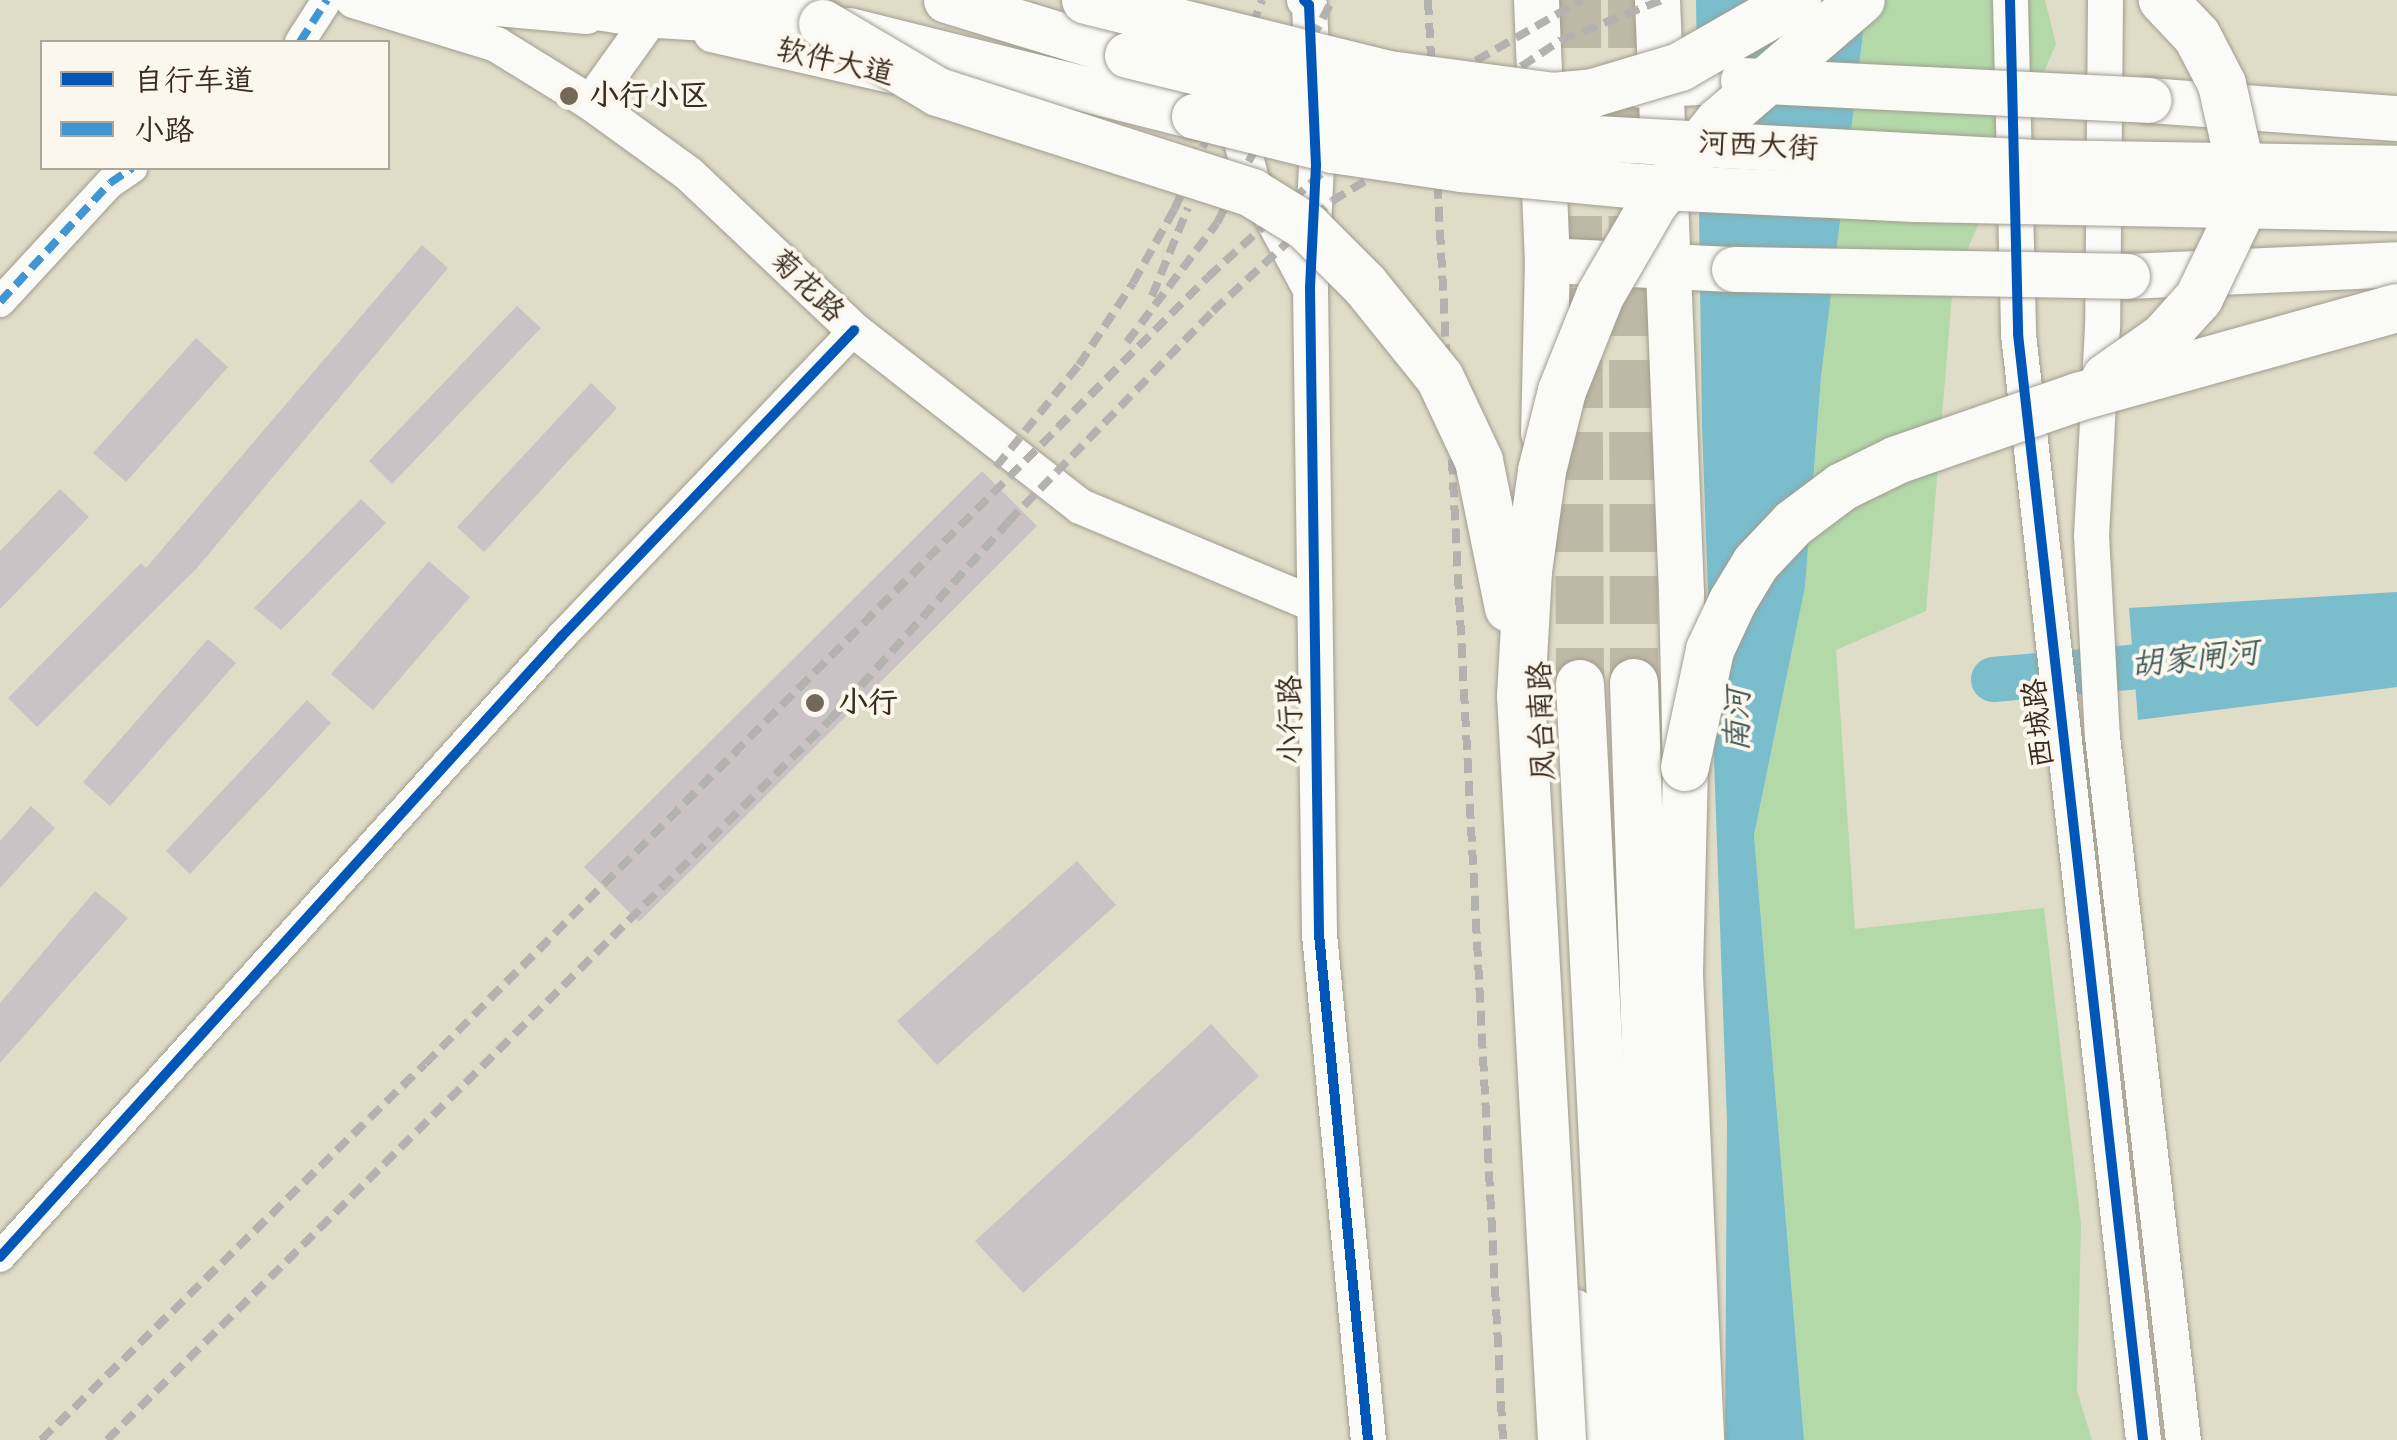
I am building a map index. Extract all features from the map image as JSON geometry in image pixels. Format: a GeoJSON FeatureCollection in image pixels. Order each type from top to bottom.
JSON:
{"type":"FeatureCollection","features":[{"type":"Feature","properties":{"kind":"highway"},"geometry":{"type":"LineString","coordinates":[[562,0],[640,13],[823,24],[938,92],[1252,193],[1306,227],[1365,285],[1440,378],[1479,461],[1504,570],[1520,696],[1562,1440]]}},
{"type":"Feature","properties":{"kind":"highway"},"geometry":{"type":"LineString","coordinates":[[1086,0],[1390,76],[1553,97],[1593,93],[1680,67],[1797,0]]}},
{"type":"Feature","properties":{"kind":"highway"},"geometry":{"type":"LineString","coordinates":[[1520,696],[1528,571],[1542,470],[1562,390],[1600,296],[1654,203],[1719,122],[1861,0]]}},
{"type":"Feature","properties":{"kind":"highway"},"geometry":{"type":"LineString","coordinates":[[2078,397],[2163,338],[2199,298],[2236,221],[2242,179],[2222,84],[2196,36],[2163,0]]}},
{"type":"Feature","properties":{"kind":"highway"},"geometry":{"type":"LineString","coordinates":[[1684,767],[1710,650],[1756,563],[1794,523],[1842,487],[1897,460],[2078,397],[2397,308]]}},
{"type":"Feature","properties":{"kind":"highway"},"geometry":{"type":"LineString","coordinates":[[1634,682],[1659,1440]]}},
{"type":"Feature","properties":{"kind":"highway","name":"凤台南路"},"geometry":{"type":"LineString","coordinates":[[1580,684],[1618,1440]]}},
{"type":"Feature","properties":{"kind":"main road","name":"软件大道"},"geometry":{"type":"LineString","coordinates":[[715,0],[1194,116]]}},
{"type":"Feature","properties":{"kind":"main road","name":"河西大街"},"geometry":{"type":"LineString","coordinates":[[946,0],[1126,55],[1340,106],[1485,132],[2035,162],[2397,168]]}},
{"type":"Feature","properties":{"kind":"main road","name":"凤台南路"},"geometry":{"type":"LineString","coordinates":[[1536,0],[1547,260],[1539,709],[1574,1328],[1594,1440]]}},
{"type":"Feature","properties":{"kind":"main road"},"geometry":{"type":"LineString","coordinates":[[1658,0],[1681,592],[1684,767],[1680,975],[1701,1440]]}},
{"type":"Feature","properties":{"kind":"main road"},"geometry":{"type":"LineString","coordinates":[[1538,84],[1742,80],[2149,100],[2397,118]]}},
{"type":"Feature","properties":{"kind":"main road","name":"河西大街"},"geometry":{"type":"LineString","coordinates":[[1194,116],[1369,156],[1461,170],[1639,186],[1914,200],[2397,208]]}},
{"type":"Feature","properties":{"kind":"main road"},"geometry":{"type":"LineString","coordinates":[[1547,260],[1734,270],[2127,276],[2397,264]]}},
{"type":"Feature","properties":{"kind":"street"},"geometry":{"type":"LineString","coordinates":[[301,40],[327,0]]}},
{"type":"Feature","properties":{"kind":"street","name":"菊花路"},"geometry":{"type":"LineString","coordinates":[[353,0],[496,44],[590,102],[688,174],[854,330],[1080,506],[1314,604]]}},
{"type":"Feature","properties":{"kind":"street","name":"软件大道"},"geometry":{"type":"LineString","coordinates":[[407,0],[648,22],[1127,131],[1251,179]]}},
{"type":"Feature","properties":{"kind":"street","name":"小行路"},"geometry":{"type":"LineString","coordinates":[[1205,0],[1251,179],[1310,288]]}},
{"type":"Feature","properties":{"kind":"street","name":"小行路"},"geometry":{"type":"LineString","coordinates":[[1304,0],[1308,5],[1316,165],[1310,288],[1319,934],[1368,1440]]}},
{"type":"Feature","properties":{"kind":"street","name":"西城路"},"geometry":{"type":"LineString","coordinates":[[2010,0],[2018,334],[2143,1440]]}},
{"type":"Feature","properties":{"kind":"street","name":"西城路"},"geometry":{"type":"LineString","coordinates":[[2105,0],[2102,326],[2091,535],[2102,736],[2183,1440]]}},
{"type":"Feature","properties":{"kind":"street"},"geometry":{"type":"LineString","coordinates":[[590,102],[648,22]]}},
{"type":"Feature","properties":{"kind":"street"},"geometry":{"type":"LineString","coordinates":[[0,302],[110,183],[129,170]]}},
{"type":"Feature","properties":{"kind":"street"},"geometry":{"type":"LineString","coordinates":[[0,1257],[562,636],[854,330]]}},
{"type":"Feature","properties":{"kind":"green space"},"geometry":{"type":"Polygon","coordinates":[[[1858,0],[2045,0],[2056,44],[1953,283],[1926,611],[1836,650],[1855,929],[2044,908],[2081,1225],[2077,1391],[2092,1440],[1804,1440],[1754,835],[1805,586],[1821,377],[1863,33],[1858,0]]]}},
{"type":"Feature","properties":{"kind":"water","name":"南河"},"geometry":{"type":"Polygon","coordinates":[[[1696,0],[1858,0],[1863,33],[1821,377],[1805,587],[1754,835],[1804,1440],[1725,1440],[1727,1122],[1702,425],[1696,0]]]}},
{"type":"Feature","properties":{"kind":"water"},"geometry":{"type":"Polygon","coordinates":[[[2397,592],[2397,687],[2138,720],[2129,608],[2397,592]]]}},
{"type":"Feature","properties":{"kind":"building"},"geometry":{"type":"Polygon","coordinates":[[[422,245],[448,268],[197,568],[37,727],[8,698],[141,563],[146,568],[422,245]]]}},
{"type":"Feature","properties":{"kind":"building"},"geometry":{"type":"Polygon","coordinates":[[[517,306],[541,328],[392,484],[369,461],[517,306]]]}},
{"type":"Feature","properties":{"kind":"building"},"geometry":{"type":"Polygon","coordinates":[[[196,338],[228,367],[126,482],[93,453],[196,338]]]}},
{"type":"Feature","properties":{"kind":"building"},"geometry":{"type":"Polygon","coordinates":[[[591,383],[617,408],[484,552],[457,527],[591,383]]]}},
{"type":"Feature","properties":{"kind":"building"},"geometry":{"type":"Polygon","coordinates":[[[982,471],[1037,526],[639,922],[584,867],[982,471]]]}},
{"type":"Feature","properties":{"kind":"building"},"geometry":{"type":"Polygon","coordinates":[[[60,489],[89,517],[0,609],[0,551],[60,489]]]}},
{"type":"Feature","properties":{"kind":"building"},"geometry":{"type":"Polygon","coordinates":[[[361,499],[386,523],[281,630],[254,608],[361,499]]]}},
{"type":"Feature","properties":{"kind":"building"},"geometry":{"type":"Polygon","coordinates":[[[429,561],[470,597],[373,710],[331,674],[429,561]]]}},
{"type":"Feature","properties":{"kind":"building"},"geometry":{"type":"Polygon","coordinates":[[[208,639],[236,663],[110,806],[83,782],[208,639]]]}},
{"type":"Feature","properties":{"kind":"building"},"geometry":{"type":"Polygon","coordinates":[[[307,700],[331,723],[190,874],[166,851],[307,700]]]}},
{"type":"Feature","properties":{"kind":"building"},"geometry":{"type":"Polygon","coordinates":[[[31,806],[55,828],[0,888],[0,841],[31,806]]]}},
{"type":"Feature","properties":{"kind":"building"},"geometry":{"type":"Polygon","coordinates":[[[1077,861],[1116,905],[937,1065],[897,1021],[1077,861]]]}},
{"type":"Feature","properties":{"kind":"building"},"geometry":{"type":"Polygon","coordinates":[[[95,891],[128,918],[0,1063],[0,1003],[95,891]]]}},
{"type":"Feature","properties":{"kind":"building"},"geometry":{"type":"Polygon","coordinates":[[[1211,1024],[1259,1076],[1023,1293],[975,1241],[1211,1024]]]}},
{"type":"Feature","properties":{"kind":"waterway","name":"胡家闸河"},"geometry":{"type":"LineString","coordinates":[[1993,679],[2196,661]]}},
{"type":"Feature","properties":{"kind":"tunnel"},"geometry":{"type":"LineString","coordinates":[[1577,0],[1580,684]]}},
{"type":"Feature","properties":{"kind":"tunnel"},"geometry":{"type":"LineString","coordinates":[[1632,0],[1634,683]]}},
{"type":"Feature","properties":{"kind":"railway"},"geometry":{"type":"LineString","coordinates":[[996,467],[1079,365],[1133,283],[1174,210],[1229,90],[1262,0]]}},
{"type":"Feature","properties":{"kind":"railway"},"geometry":{"type":"LineString","coordinates":[[1127,342],[1217,223],[1332,0]]}},
{"type":"Feature","properties":{"kind":"railway"},"geometry":{"type":"LineString","coordinates":[[1428,0],[1503,1440]]}},
{"type":"Feature","properties":{"kind":"railway"},"geometry":{"type":"LineString","coordinates":[[41,1440],[425,1064],[1208,277],[1346,151],[1416,95],[1582,0]]}},
{"type":"Feature","properties":{"kind":"railway"},"geometry":{"type":"LineString","coordinates":[[107,1440],[830,720],[1008,522],[1213,311],[1332,201],[1407,156],[1483,92],[1561,40],[1662,0]]}},
{"type":"Feature","properties":{"kind":"railway"},"geometry":{"type":"LineString","coordinates":[[1152,296],[1188,208]]}},
{"type":"Feature","properties":{"kind":"marked path"},"geometry":{"type":"LineString","coordinates":[[301,40],[327,0]]}},
{"type":"Feature","properties":{"kind":"marked path"},"geometry":{"type":"LineString","coordinates":[[0,302],[110,183],[129,170]]}},
{"type":"Feature","properties":{"kind":"cycle path"},"geometry":{"type":"LineString","coordinates":[[1304,0],[1309,5],[1316,165],[1310,288],[1319,934],[1368,1440]]}},
{"type":"Feature","properties":{"kind":"cycle path"},"geometry":{"type":"LineString","coordinates":[[2010,0],[2018,334],[2143,1440]]}},
{"type":"Feature","properties":{"kind":"cycle path"},"geometry":{"type":"LineString","coordinates":[[0,1257],[562,636],[854,330]]}},
{"type":"Feature","properties":{"kind":"place","name":"小行小区"},"geometry":{"type":"Point","coordinates":[569,96]}},
{"type":"Feature","properties":{"kind":"place","name":"小行"},"geometry":{"type":"Point","coordinates":[815,703]}}]}
